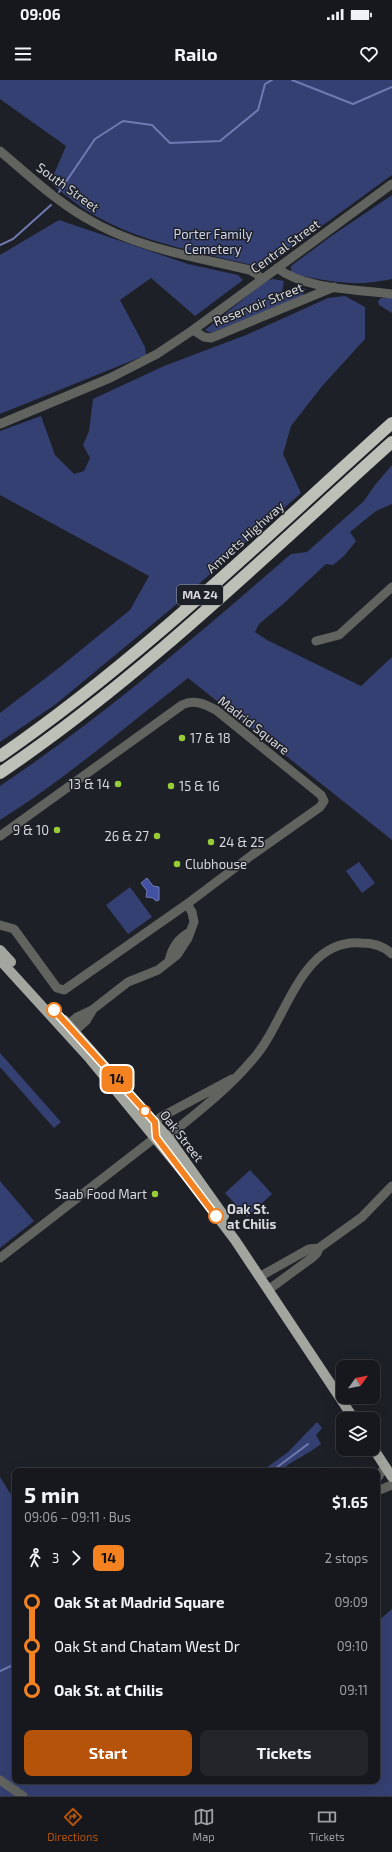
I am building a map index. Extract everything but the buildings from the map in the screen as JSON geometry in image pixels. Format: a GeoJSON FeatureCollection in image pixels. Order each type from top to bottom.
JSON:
{"type":"FeatureCollection","features":[{"type":"Feature","properties":{"kind":"highway","name":"Amvets Highway"},"geometry":{"type":"LineString","coordinates":[[0,756],[86,693],[146,643],[392,423]]}},
{"type":"Feature","properties":{"kind":"highway","name":"MA 24"},"geometry":{"type":"LineString","coordinates":[[0,773],[71,722],[150,658],[392,442]]}},
{"type":"Feature","properties":{"kind":"main road","name":"Oak Street"},"geometry":{"type":"LineString","coordinates":[[0,950],[156,1137],[235,1240],[349,1412]]}},
{"type":"Feature","properties":{"kind":"main road","name":"Oak Street"},"geometry":{"type":"LineString","coordinates":[[0,960],[155,1122],[217,1206],[235,1240]]}},
{"type":"Feature","properties":{"kind":"main road"},"geometry":{"type":"LineString","coordinates":[[378,1456],[392,1477]]}},
{"type":"Feature","properties":{"kind":"street","name":"South Street"},"geometry":{"type":"LineString","coordinates":[[0,151],[64,204],[100,226],[148,244],[250,270],[261,280]]}},
{"type":"Feature","properties":{"kind":"street","name":"Central Street"},"geometry":{"type":"LineString","coordinates":[[0,424],[123,372],[157,354],[193,330],[392,184]]}},
{"type":"Feature","properties":{"kind":"street"},"geometry":{"type":"LineString","coordinates":[[277,268],[285,274],[306,281],[334,287],[392,294]]}},
{"type":"Feature","properties":{"kind":"street"},"geometry":{"type":"LineString","coordinates":[[304,300],[308,296],[310,290],[306,281]]}},
{"type":"Feature","properties":{"kind":"street","name":"Reservoir Street"},"geometry":{"type":"LineString","coordinates":[[193,330],[204,337],[211,338],[334,287]]}},
{"type":"Feature","properties":{"kind":"street"},"geometry":{"type":"LineString","coordinates":[[316,641],[330,639],[339,635],[392,587]]}},
{"type":"Feature","properties":{"kind":"street","name":"Madrid Square"},"geometry":{"type":"LineString","coordinates":[[0,836],[182,705],[190,702],[204,703],[216,710],[321,795],[324,801],[320,807],[252,855],[187,904],[64,990],[57,988],[14,929],[0,925]]}},
{"type":"Feature","properties":{"kind":"street"},"geometry":{"type":"LineString","coordinates":[[68,1030],[86,1021],[92,1010],[128,982],[158,970],[177,955],[185,945],[194,917],[187,904]]}},
{"type":"Feature","properties":{"kind":"street"},"geometry":{"type":"LineString","coordinates":[[0,1258],[156,1137],[167,1137],[225,1090],[234,1078],[254,1059],[266,1043],[295,987],[321,955],[333,947],[355,942],[377,946],[392,954]]}},
{"type":"Feature","properties":{"kind":"street"},"geometry":{"type":"LineString","coordinates":[[156,1137],[155,1122],[178,1107],[234,1078]]}},
{"type":"Feature","properties":{"kind":"street"},"geometry":{"type":"LineString","coordinates":[[259,1277],[309,1249],[319,1248],[362,1217],[392,1186]]}},
{"type":"Feature","properties":{"kind":"street"},"geometry":{"type":"LineString","coordinates":[[268,1290],[318,1253],[319,1248]]}},
{"type":"Feature","properties":{"kind":"street"},"geometry":{"type":"LineString","coordinates":[[380,1474],[385,1466]]}},
{"type":"Feature","properties":{"kind":"street"},"geometry":{"type":"LineString","coordinates":[[380,1490],[392,1485]]}},
{"type":"Feature","properties":{"kind":"street"},"geometry":{"type":"LineString","coordinates":[[0,1780],[23,1796]]}},
{"type":"Feature","properties":{"kind":"green space","name":"Porter Family Cemetery"},"geometry":{"type":"Polygon","coordinates":[[[0,80],[392,80],[392,175],[264,268],[187,250],[137,235],[113,225],[90,212],[57,188],[51,181],[66,146],[0,99],[0,80]]]}},
{"type":"Feature","properties":{"kind":"green space"},"geometry":{"type":"Polygon","coordinates":[[[392,195],[392,279],[363,283],[347,283],[318,279],[291,272],[291,266],[330,237],[392,195]]]}},
{"type":"Feature","properties":{"kind":"green space"},"geometry":{"type":"Polygon","coordinates":[[[59,220],[188,264],[238,275],[243,280],[195,316],[151,278],[120,300],[145,347],[146,355],[0,414],[0,255],[59,220]]]}},
{"type":"Feature","properties":{"kind":"green space"},"geometry":{"type":"Polygon","coordinates":[[[273,279],[284,281],[282,291],[286,293],[293,292],[295,287],[306,289],[302,296],[211,333],[205,330],[266,281],[273,279]]]}},
{"type":"Feature","properties":{"kind":"green space"},"geometry":{"type":"Polygon","coordinates":[[[345,296],[365,307],[365,339],[323,385],[291,426],[283,454],[301,493],[172,608],[56,704],[0,742],[0,713],[60,667],[130,610],[149,576],[0,495],[0,431],[41,416],[55,455],[74,474],[84,471],[90,458],[83,445],[89,431],[93,399],[164,366],[246,335],[328,298],[345,296]]]}},
{"type":"Feature","properties":{"kind":"green space"},"geometry":{"type":"Polygon","coordinates":[[[381,298],[392,298],[392,313],[379,305],[378,301],[381,298]]]}},
{"type":"Feature","properties":{"kind":"green space"},"geometry":{"type":"Polygon","coordinates":[[[392,465],[392,504],[376,511],[350,532],[356,541],[344,556],[333,565],[326,564],[259,624],[255,632],[267,640],[361,686],[392,657],[392,840],[188,678],[73,769],[25,804],[0,820],[0,786],[38,760],[113,704],[185,645],[291,554],[307,552],[364,501],[392,465]]]}},
{"type":"Feature","properties":{"kind":"green space"},"geometry":{"type":"Polygon","coordinates":[[[359,862],[375,883],[362,893],[346,871],[359,862]]]}},
{"type":"Feature","properties":{"kind":"green space"},"geometry":{"type":"Polygon","coordinates":[[[130,887],[152,917],[128,934],[106,905],[130,887]]]}},
{"type":"Feature","properties":{"kind":"green space"},"geometry":{"type":"Polygon","coordinates":[[[0,1053],[61,1122],[54,1128],[0,1067],[0,1053]]]}},
{"type":"Feature","properties":{"kind":"green space"},"geometry":{"type":"Polygon","coordinates":[[[250,1170],[272,1194],[247,1217],[225,1193],[250,1170]]]}},
{"type":"Feature","properties":{"kind":"green space"},"geometry":{"type":"Polygon","coordinates":[[[0,1181],[34,1221],[0,1248],[0,1181]]]}},
{"type":"Feature","properties":{"kind":"green space"},"geometry":{"type":"Polygon","coordinates":[[[317,1422],[322,1428],[316,1435],[321,1444],[284,1468],[266,1468],[288,1452],[317,1422]]]}},
{"type":"Feature","properties":{"kind":"green space"},"geometry":{"type":"Polygon","coordinates":[[[0,1477],[12,1496],[12,1784],[380,1784],[380,1619],[392,1609],[392,1796],[0,1796],[0,1477]]]}},
{"type":"Feature","properties":{"kind":"shaded area"},"geometry":{"type":"Polygon","coordinates":[[[147,878],[153,886],[159,887],[159,900],[156,901],[153,898],[146,897],[147,891],[141,883],[147,878]]]}},
{"type":"Feature","properties":{"kind":"waterway"},"geometry":{"type":"LineString","coordinates":[[59,192],[95,139],[123,121],[152,125],[170,143],[220,141],[258,110],[265,84],[272,80]]}},
{"type":"Feature","properties":{"kind":"waterway"},"geometry":{"type":"LineString","coordinates":[[292,80],[353,104],[392,87]]}},
{"type":"Feature","properties":{"kind":"waterway"},"geometry":{"type":"LineString","coordinates":[[0,245],[13,239],[51,205]]}},
{"type":"Feature","properties":{"kind":"waterway"},"geometry":{"type":"LineString","coordinates":[[276,1468],[308,1444]]}},
{"type":"Feature","properties":{"kind":"waterway"},"geometry":{"type":"LineString","coordinates":[[0,1671],[12,1665]]}},
{"type":"Feature","properties":{"kind":"bus line","name":"14"},"geometry":{"type":"LineString","coordinates":[[54,1010],[155,1122],[156,1137],[216,1216]]}},
{"type":"Feature","properties":{"kind":"place","name":"17 & 18"},"geometry":{"type":"Point","coordinates":[182,738]}},
{"type":"Feature","properties":{"kind":"place","name":"13 & 14"},"geometry":{"type":"Point","coordinates":[118,784]}},
{"type":"Feature","properties":{"kind":"place","name":"15 & 16"},"geometry":{"type":"Point","coordinates":[171,786]}},
{"type":"Feature","properties":{"kind":"place","name":"9 & 10"},"geometry":{"type":"Point","coordinates":[57,830]}},
{"type":"Feature","properties":{"kind":"place","name":"26 & 27"},"geometry":{"type":"Point","coordinates":[157,836]}},
{"type":"Feature","properties":{"kind":"place","name":"24 & 25"},"geometry":{"type":"Point","coordinates":[211,842]}},
{"type":"Feature","properties":{"kind":"place","name":"Clubhouse"},"geometry":{"type":"Point","coordinates":[177,864]}},
{"type":"Feature","properties":{"kind":"place","name":"Saab Food Mart"},"geometry":{"type":"Point","coordinates":[155,1194]}},
{"type":"Feature","properties":{"kind":"place","name":"Oak St. at Chilis"},"geometry":{"type":"Point","coordinates":[216,1216]}}]}
